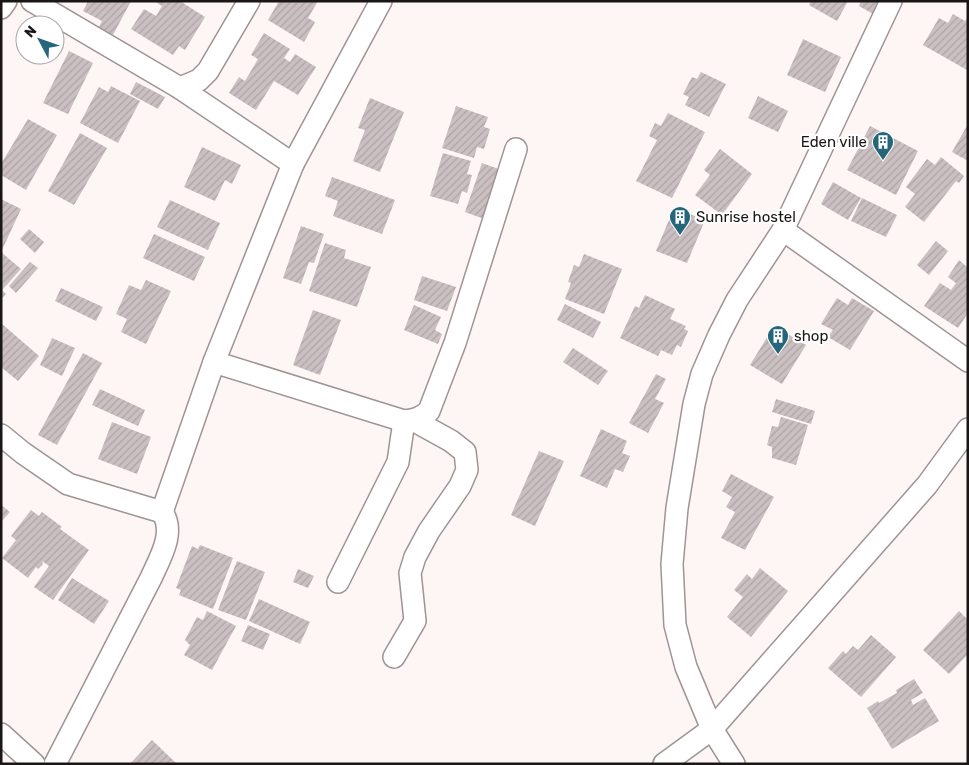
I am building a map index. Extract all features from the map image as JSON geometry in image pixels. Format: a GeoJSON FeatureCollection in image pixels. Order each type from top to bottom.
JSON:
{"type":"FeatureCollection","features":[{"type":"Feature","properties":{"kind":"street"},"geometry":{"type":"LineString","coordinates":[[1,8],[6,1]]}},
{"type":"Feature","properties":{"kind":"street"},"geometry":{"type":"LineString","coordinates":[[32,1],[180,88],[293,164]]}},
{"type":"Feature","properties":{"kind":"street"},"geometry":{"type":"LineString","coordinates":[[180,88],[199,80],[208,71],[249,1]]}},
{"type":"Feature","properties":{"kind":"street"},"geometry":{"type":"LineString","coordinates":[[162,512],[214,362],[293,164],[381,1]]}},
{"type":"Feature","properties":{"kind":"street"},"geometry":{"type":"LineString","coordinates":[[734,764],[712,729],[686,667],[675,625],[672,564],[677,508],[694,404],[702,374],[719,335],[737,300],[783,230],[891,1]]}},
{"type":"Feature","properties":{"kind":"street"},"geometry":{"type":"LineString","coordinates":[[409,421],[423,416],[429,411],[471,293],[516,149]]}},
{"type":"Feature","properties":{"kind":"street"},"geometry":{"type":"LineString","coordinates":[[783,230],[968,361]]}},
{"type":"Feature","properties":{"kind":"street"},"geometry":{"type":"LineString","coordinates":[[214,362],[409,421],[451,441],[465,452],[467,470],[460,486],[429,531],[415,557],[410,573],[415,620],[394,657]]}},
{"type":"Feature","properties":{"kind":"street"},"geometry":{"type":"LineString","coordinates":[[338,582],[398,462],[409,421]]}},
{"type":"Feature","properties":{"kind":"street"},"geometry":{"type":"LineString","coordinates":[[664,764],[712,729],[927,485],[968,429]]}},
{"type":"Feature","properties":{"kind":"street"},"geometry":{"type":"LineString","coordinates":[[1,435],[23,453],[68,484],[162,512],[167,520],[168,535],[139,603],[55,764]]}},
{"type":"Feature","properties":{"kind":"street"},"geometry":{"type":"LineString","coordinates":[[1,734],[34,764]]}},
{"type":"Feature","properties":{"kind":"building"},"geometry":{"type":"Polygon","coordinates":[[[88,1],[131,1],[113,35],[99,27],[102,21],[83,11],[88,1]]]}},
{"type":"Feature","properties":{"kind":"building"},"geometry":{"type":"Polygon","coordinates":[[[154,1],[180,1],[205,17],[185,50],[179,46],[173,55],[131,29],[144,9],[156,16],[162,6],[154,1]]]}},
{"type":"Feature","properties":{"kind":"building"},"geometry":{"type":"Polygon","coordinates":[[[279,1],[318,1],[308,18],[315,22],[304,42],[268,20],[279,1]]]}},
{"type":"Feature","properties":{"kind":"building"},"geometry":{"type":"Polygon","coordinates":[[[811,1],[848,1],[837,21],[809,5],[811,1]]]}},
{"type":"Feature","properties":{"kind":"building"},"geometry":{"type":"Polygon","coordinates":[[[861,1],[882,1],[875,15],[859,6],[861,1]]]}},
{"type":"Feature","properties":{"kind":"building"},"geometry":{"type":"Polygon","coordinates":[[[953,14],[965,21],[968,17],[967,70],[923,45],[939,18],[948,23],[953,14]]]}},
{"type":"Feature","properties":{"kind":"building"},"geometry":{"type":"Polygon","coordinates":[[[264,33],[290,49],[284,58],[290,62],[295,54],[316,67],[298,95],[274,81],[256,110],[229,93],[239,77],[245,81],[258,59],[251,55],[264,33]]]}},
{"type":"Feature","properties":{"kind":"building"},"geometry":{"type":"Polygon","coordinates":[[[803,39],[841,57],[825,92],[787,75],[803,39]]]}},
{"type":"Feature","properties":{"kind":"building"},"geometry":{"type":"Polygon","coordinates":[[[69,51],[93,63],[68,114],[43,103],[62,65],[65,65],[65,59],[69,51]]]}},
{"type":"Feature","properties":{"kind":"building"},"geometry":{"type":"Polygon","coordinates":[[[701,72],[726,84],[709,117],[685,105],[689,97],[683,94],[692,77],[697,79],[701,72]]]}},
{"type":"Feature","properties":{"kind":"building"},"geometry":{"type":"Polygon","coordinates":[[[136,82],[165,97],[158,109],[130,94],[136,82]]]}},
{"type":"Feature","properties":{"kind":"building"},"geometry":{"type":"Polygon","coordinates":[[[111,86],[140,101],[118,143],[80,123],[99,87],[108,92],[111,86]]]}},
{"type":"Feature","properties":{"kind":"building"},"geometry":{"type":"Polygon","coordinates":[[[758,96],[788,111],[778,132],[748,118],[758,96]]]}},
{"type":"Feature","properties":{"kind":"building"},"geometry":{"type":"Polygon","coordinates":[[[370,98],[404,112],[380,172],[353,161],[365,130],[358,128],[370,98]]]}},
{"type":"Feature","properties":{"kind":"building"},"geometry":{"type":"Polygon","coordinates":[[[456,106],[488,117],[484,127],[490,129],[484,149],[477,147],[474,158],[442,148],[456,106]]]}},
{"type":"Feature","properties":{"kind":"building"},"geometry":{"type":"Polygon","coordinates":[[[668,113],[705,132],[672,198],[636,181],[657,140],[649,136],[655,123],[661,126],[668,113]]]}},
{"type":"Feature","properties":{"kind":"building"},"geometry":{"type":"Polygon","coordinates":[[[28,119],[57,135],[26,190],[1,175],[1,164],[28,119]]]}},
{"type":"Feature","properties":{"kind":"building"},"geometry":{"type":"Polygon","coordinates":[[[968,124],[968,161],[952,152],[968,124]]]}},
{"type":"Feature","properties":{"kind":"building","name":"Eden ville"},"geometry":{"type":"Polygon","coordinates":[[[870,126],[918,151],[896,195],[847,170],[870,126]]]}},
{"type":"Feature","properties":{"kind":"building"},"geometry":{"type":"Polygon","coordinates":[[[80,133],[107,148],[74,205],[48,191],[80,133]]]}},
{"type":"Feature","properties":{"kind":"building"},"geometry":{"type":"Polygon","coordinates":[[[202,147],[241,165],[232,184],[225,180],[215,201],[184,187],[202,147]]]}},
{"type":"Feature","properties":{"kind":"building"},"geometry":{"type":"Polygon","coordinates":[[[720,149],[752,174],[722,215],[695,195],[710,175],[704,170],[720,149]]]}},
{"type":"Feature","properties":{"kind":"building"},"geometry":{"type":"Polygon","coordinates":[[[443,153],[471,161],[467,174],[472,175],[467,193],[462,191],[458,204],[430,196],[443,153]]]}},
{"type":"Feature","properties":{"kind":"building"},"geometry":{"type":"Polygon","coordinates":[[[941,157],[964,176],[959,183],[956,181],[924,222],[905,207],[915,194],[906,187],[927,159],[935,165],[941,157]]]}},
{"type":"Feature","properties":{"kind":"building"},"geometry":{"type":"Polygon","coordinates":[[[482,163],[504,171],[487,220],[465,212],[482,163]]]}},
{"type":"Feature","properties":{"kind":"building"},"geometry":{"type":"Polygon","coordinates":[[[332,177],[395,200],[382,234],[333,216],[338,201],[325,196],[332,177]]]}},
{"type":"Feature","properties":{"kind":"building"},"geometry":{"type":"Polygon","coordinates":[[[833,182],[861,198],[848,220],[821,204],[833,182]]]}},
{"type":"Feature","properties":{"kind":"building"},"geometry":{"type":"Polygon","coordinates":[[[862,198],[897,215],[886,237],[851,221],[862,198]]]}},
{"type":"Feature","properties":{"kind":"building"},"geometry":{"type":"Polygon","coordinates":[[[1,199],[21,209],[1,252],[1,199]]]}},
{"type":"Feature","properties":{"kind":"building"},"geometry":{"type":"Polygon","coordinates":[[[170,200],[220,223],[208,250],[157,227],[170,200]]]}},
{"type":"Feature","properties":{"kind":"building","name":"Sunrise hostel"},"geometry":{"type":"Polygon","coordinates":[[[674,208],[705,220],[687,263],[656,251],[674,208]]]}},
{"type":"Feature","properties":{"kind":"building"},"geometry":{"type":"Polygon","coordinates":[[[301,226],[324,234],[314,263],[309,262],[301,284],[283,278],[301,226]]]}},
{"type":"Feature","properties":{"kind":"building"},"geometry":{"type":"Polygon","coordinates":[[[29,229],[44,242],[35,253],[20,239],[29,229]]]}},
{"type":"Feature","properties":{"kind":"building"},"geometry":{"type":"Polygon","coordinates":[[[154,234],[205,257],[194,281],[143,258],[154,234]]]}},
{"type":"Feature","properties":{"kind":"building"},"geometry":{"type":"Polygon","coordinates":[[[936,241],[948,251],[929,275],[917,265],[936,241]]]}},
{"type":"Feature","properties":{"kind":"building"},"geometry":{"type":"Polygon","coordinates":[[[325,243],[346,250],[344,258],[371,267],[357,307],[309,291],[325,243]]]}},
{"type":"Feature","properties":{"kind":"building"},"geometry":{"type":"Polygon","coordinates":[[[1,252],[21,269],[2,290],[6,294],[1,299],[1,252]]]}},
{"type":"Feature","properties":{"kind":"building"},"geometry":{"type":"Polygon","coordinates":[[[584,254],[622,269],[604,314],[565,299],[571,283],[568,282],[574,265],[579,267],[584,254]]]}},
{"type":"Feature","properties":{"kind":"building"},"geometry":{"type":"Polygon","coordinates":[[[959,260],[968,268],[968,313],[958,328],[924,306],[940,283],[951,290],[956,283],[948,277],[959,260]]]}},
{"type":"Feature","properties":{"kind":"building"},"geometry":{"type":"Polygon","coordinates":[[[30,262],[38,268],[16,293],[9,286],[30,262]]]}},
{"type":"Feature","properties":{"kind":"building"},"geometry":{"type":"Polygon","coordinates":[[[422,276],[456,287],[447,311],[414,300],[422,276]]]}},
{"type":"Feature","properties":{"kind":"building"},"geometry":{"type":"Polygon","coordinates":[[[146,280],[171,291],[146,344],[121,332],[127,319],[116,314],[129,285],[141,290],[146,280]]]}},
{"type":"Feature","properties":{"kind":"building"},"geometry":{"type":"Polygon","coordinates":[[[61,288],[103,307],[96,321],[55,301],[61,288]]]}},
{"type":"Feature","properties":{"kind":"building"},"geometry":{"type":"Polygon","coordinates":[[[645,295],[675,309],[670,319],[686,326],[684,329],[688,331],[681,347],[677,345],[672,355],[661,350],[658,356],[620,338],[635,306],[639,308],[645,295]]]}},
{"type":"Feature","properties":{"kind":"building"},"geometry":{"type":"Polygon","coordinates":[[[837,298],[848,305],[852,298],[874,311],[850,350],[828,337],[833,330],[821,324],[837,298]]]}},
{"type":"Feature","properties":{"kind":"building"},"geometry":{"type":"Polygon","coordinates":[[[565,304],[601,322],[593,338],[557,320],[565,304]]]}},
{"type":"Feature","properties":{"kind":"building"},"geometry":{"type":"Polygon","coordinates":[[[414,305],[441,317],[435,330],[442,334],[438,344],[404,330],[414,305]]]}},
{"type":"Feature","properties":{"kind":"building"},"geometry":{"type":"Polygon","coordinates":[[[313,310],[341,320],[320,375],[293,365],[313,310]]]}},
{"type":"Feature","properties":{"kind":"building"},"geometry":{"type":"Polygon","coordinates":[[[1,323],[39,356],[18,381],[1,367],[1,323]]]}},
{"type":"Feature","properties":{"kind":"building","name":"shop"},"geometry":{"type":"Polygon","coordinates":[[[774,326],[806,345],[782,384],[750,365],[774,326]]]}},
{"type":"Feature","properties":{"kind":"building"},"geometry":{"type":"Polygon","coordinates":[[[52,338],[75,348],[62,376],[40,365],[52,338]]]}},
{"type":"Feature","properties":{"kind":"building"},"geometry":{"type":"Polygon","coordinates":[[[573,348],[608,371],[598,385],[563,362],[573,348]]]}},
{"type":"Feature","properties":{"kind":"building"},"geometry":{"type":"Polygon","coordinates":[[[83,353],[102,363],[57,445],[38,435],[83,353]]]}},
{"type":"Feature","properties":{"kind":"building"},"geometry":{"type":"Polygon","coordinates":[[[656,374],[666,379],[655,399],[664,403],[648,433],[629,423],[656,374]]]}},
{"type":"Feature","properties":{"kind":"building"},"geometry":{"type":"Polygon","coordinates":[[[100,389],[145,410],[138,426],[92,405],[100,389]]]}},
{"type":"Feature","properties":{"kind":"building"},"geometry":{"type":"Polygon","coordinates":[[[776,399],[815,411],[811,424],[772,412],[776,399]]]}},
{"type":"Feature","properties":{"kind":"building"},"geometry":{"type":"Polygon","coordinates":[[[781,417],[808,425],[796,465],[772,458],[772,447],[767,445],[772,426],[778,427],[781,417]]]}},
{"type":"Feature","properties":{"kind":"building"},"geometry":{"type":"Polygon","coordinates":[[[112,422],[151,437],[137,474],[98,459],[112,422]]]}},
{"type":"Feature","properties":{"kind":"building"},"geometry":{"type":"Polygon","coordinates":[[[601,429],[627,441],[622,453],[630,456],[623,472],[615,469],[607,488],[580,476],[601,429]]]}},
{"type":"Feature","properties":{"kind":"building"},"geometry":{"type":"Polygon","coordinates":[[[539,451],[564,461],[535,526],[511,515],[539,451]]]}},
{"type":"Feature","properties":{"kind":"building"},"geometry":{"type":"Polygon","coordinates":[[[731,474],[774,497],[745,550],[721,538],[735,512],[726,507],[732,497],[722,491],[731,474]]]}},
{"type":"Feature","properties":{"kind":"building"},"geometry":{"type":"Polygon","coordinates":[[[1,505],[10,512],[1,522],[1,505]]]}},
{"type":"Feature","properties":{"kind":"building"},"geometry":{"type":"Polygon","coordinates":[[[31,510],[39,516],[42,512],[62,527],[60,529],[89,550],[53,600],[34,587],[49,566],[42,561],[43,564],[38,569],[36,567],[28,578],[2,558],[16,540],[11,536],[31,510]]]}},
{"type":"Feature","properties":{"kind":"building"},"geometry":{"type":"Polygon","coordinates":[[[200,545],[233,558],[213,609],[179,595],[181,590],[176,588],[192,546],[198,549],[200,545]]]}},
{"type":"Feature","properties":{"kind":"building"},"geometry":{"type":"Polygon","coordinates":[[[237,561],[265,572],[246,620],[218,610],[237,561]]]}},
{"type":"Feature","properties":{"kind":"building"},"geometry":{"type":"Polygon","coordinates":[[[760,568],[788,591],[751,637],[727,617],[743,597],[734,590],[747,574],[752,579],[760,568]]]}},
{"type":"Feature","properties":{"kind":"building"},"geometry":{"type":"Polygon","coordinates":[[[298,569],[314,576],[308,588],[293,582],[298,569]]]}},
{"type":"Feature","properties":{"kind":"building"},"geometry":{"type":"Polygon","coordinates":[[[72,578],[109,601],[94,624],[58,600],[72,578]]]}},
{"type":"Feature","properties":{"kind":"building"},"geometry":{"type":"Polygon","coordinates":[[[259,599],[310,622],[300,644],[249,621],[259,599]]]}},
{"type":"Feature","properties":{"kind":"building"},"geometry":{"type":"Polygon","coordinates":[[[207,611],[236,626],[212,670],[184,655],[190,645],[185,640],[197,617],[203,620],[207,611]]]}},
{"type":"Feature","properties":{"kind":"building"},"geometry":{"type":"Polygon","coordinates":[[[959,611],[968,620],[968,654],[949,674],[923,650],[959,611]]]}},
{"type":"Feature","properties":{"kind":"building"},"geometry":{"type":"Polygon","coordinates":[[[248,625],[270,634],[263,650],[241,641],[248,625]]]}},
{"type":"Feature","properties":{"kind":"building"},"geometry":{"type":"Polygon","coordinates":[[[871,635],[896,657],[861,697],[828,668],[843,651],[846,654],[853,646],[858,650],[871,635]]]}},
{"type":"Feature","properties":{"kind":"building"},"geometry":{"type":"Polygon","coordinates":[[[914,679],[923,693],[911,700],[913,705],[925,698],[939,721],[892,749],[867,708],[897,693],[896,690],[914,679]]]}},
{"type":"Feature","properties":{"kind":"building"},"geometry":{"type":"Polygon","coordinates":[[[152,740],[177,764],[130,764],[152,740]]]}},
{"type":"Feature","properties":{"kind":"place","name":"Eden ville"},"geometry":{"type":"Point","coordinates":[883,161]}},
{"type":"Feature","properties":{"kind":"place","name":"Sunrise hostel"},"geometry":{"type":"Point","coordinates":[680,236]}},
{"type":"Feature","properties":{"kind":"place","name":"shop"},"geometry":{"type":"Point","coordinates":[778,355]}}]}
